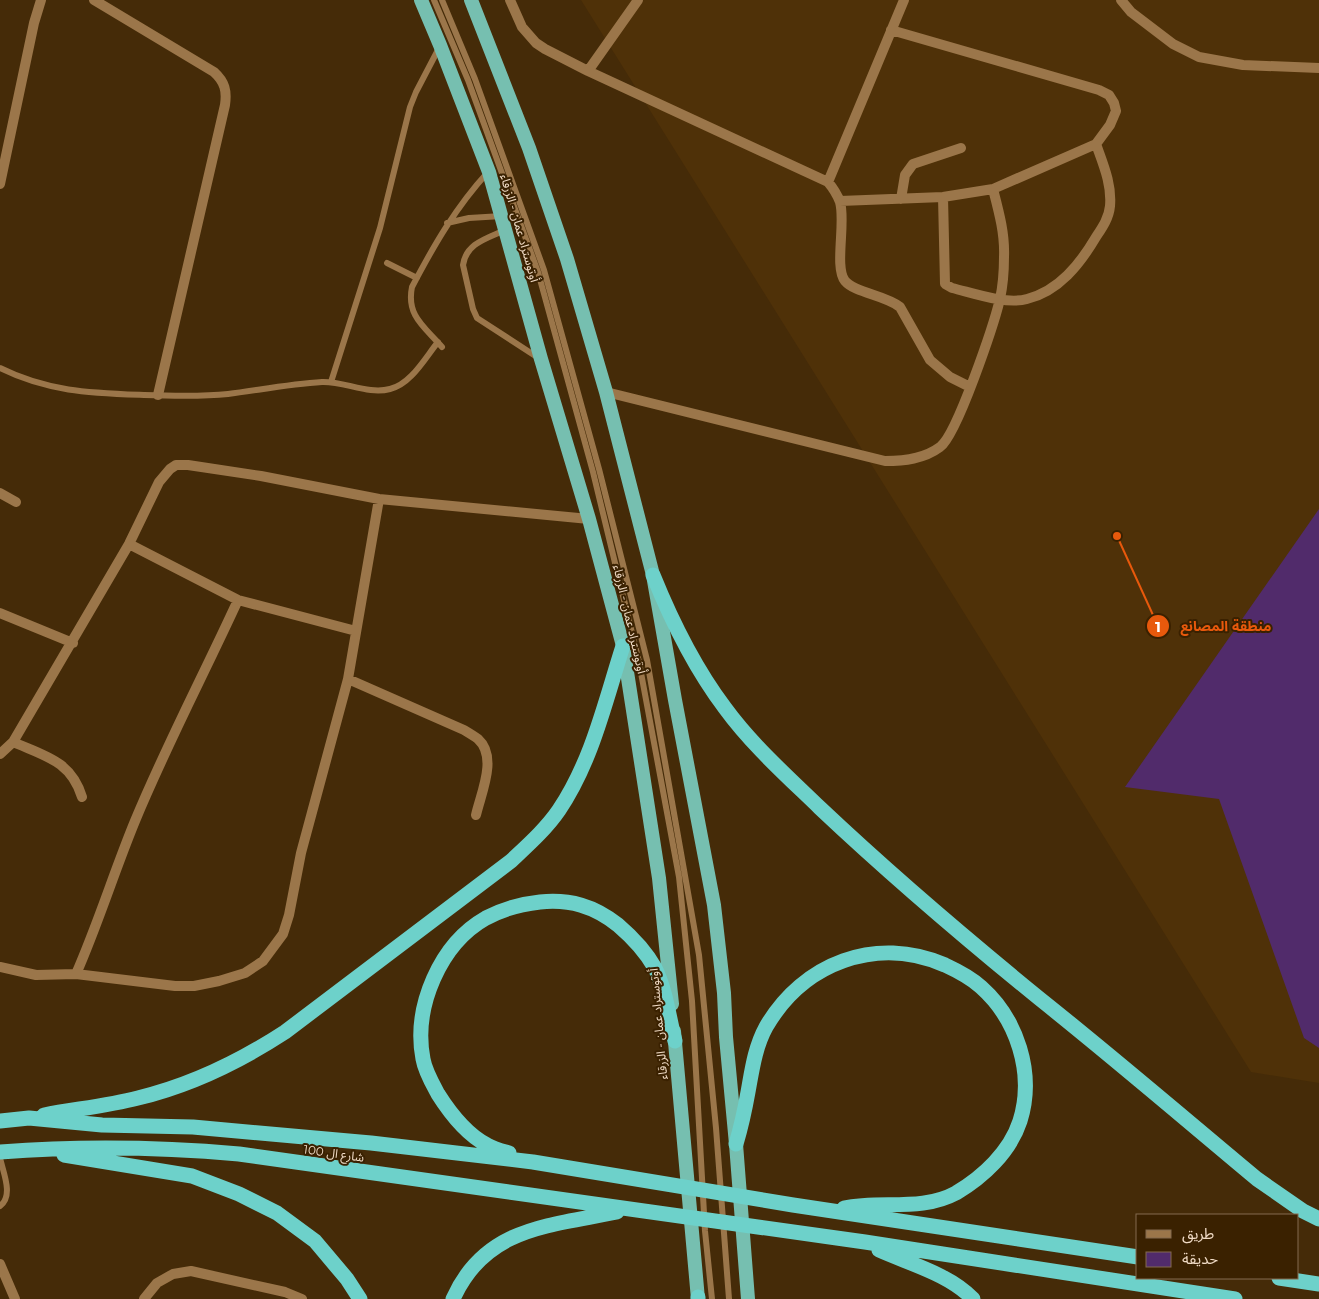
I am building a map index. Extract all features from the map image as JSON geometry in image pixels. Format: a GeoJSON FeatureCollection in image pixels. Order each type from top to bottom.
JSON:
{"type":"FeatureCollection","features":[{"type":"Feature","properties":{"kind":"highway","name":"أوتوستراد عمان - الزرقاء"},"geometry":{"type":"LineString","coordinates":[[421,0],[488,172],[502,216],[541,359],[589,518],[623,646],[659,878],[701,1299]]}},
{"type":"Feature","properties":{"kind":"highway"},"geometry":{"type":"LineString","coordinates":[[471,0],[532,156],[567,258],[606,392],[653,574],[674,700],[714,905],[720,949],[748,1299]]}},
{"type":"Feature","properties":{"kind":"highway"},"geometry":{"type":"LineString","coordinates":[[653,574],[667,610],[703,678],[744,731],[776,766],[850,836],[982,952],[1257,1179],[1319,1219]]}},
{"type":"Feature","properties":{"kind":"highway"},"geometry":{"type":"LineString","coordinates":[[30,1118],[152,1095],[192,1082],[248,1056],[285,1032],[511,861],[553,818],[580,774],[623,646]]}},
{"type":"Feature","properties":{"kind":"highway"},"geometry":{"type":"LineString","coordinates":[[534,1162],[488,1146],[464,1127],[443,1103],[423,1060],[421,1045],[422,1022],[431,985],[445,958],[465,934],[484,919],[501,910],[533,903],[567,902],[581,904],[598,911],[623,930],[646,954],[655,968],[661,984],[675,1041]]}},
{"type":"Feature","properties":{"kind":"highway"},"geometry":{"type":"LineString","coordinates":[[736,1144],[757,1048],[765,1029],[776,1012],[788,996],[803,982],[838,962],[877,953],[897,953],[937,962],[960,972],[980,986],[997,1004],[1011,1025],[1020,1048],[1025,1072],[1025,1097],[1020,1122],[1004,1151],[982,1175],[954,1194],[923,1204],[867,1205],[831,1211]]}},
{"type":"Feature","properties":{"kind":"highway","name":"شارع ال 100"},"geometry":{"type":"LineString","coordinates":[[0,1121],[30,1118],[102,1125],[193,1127],[371,1143],[534,1162],[793,1206],[1136,1257]]}},
{"type":"Feature","properties":{"kind":"highway","name":"شارع ال 100"},"geometry":{"type":"LineString","coordinates":[[0,1152],[38,1149],[137,1147],[239,1154],[865,1242],[1235,1299]]}},
{"type":"Feature","properties":{"kind":"highway"},"geometry":{"type":"LineString","coordinates":[[38,1149],[66,1156],[192,1176],[239,1194],[277,1212],[314,1240],[347,1279],[360,1299]]}},
{"type":"Feature","properties":{"kind":"highway"},"geometry":{"type":"LineString","coordinates":[[453,1299],[460,1284],[472,1267],[487,1252],[505,1240],[545,1226],[628,1210]]}},
{"type":"Feature","properties":{"kind":"highway"},"geometry":{"type":"LineString","coordinates":[[865,1242],[949,1281],[973,1299]]}},
{"type":"Feature","properties":{"kind":"highway"},"geometry":{"type":"LineString","coordinates":[[1285,1279],[1319,1284]]}},
{"type":"Feature","properties":{"kind":"street"},"geometry":{"type":"LineString","coordinates":[[0,184],[34,23],[41,0]]}},
{"type":"Feature","properties":{"kind":"street"},"geometry":{"type":"LineString","coordinates":[[94,0],[214,72],[224,83],[226,90],[225,105],[158,395]]}},
{"type":"Feature","properties":{"kind":"street"},"geometry":{"type":"LineString","coordinates":[[510,0],[522,26],[536,43],[588,71],[828,182],[840,201],[842,219],[841,271],[845,282],[857,289],[892,301],[900,307],[930,360],[950,377],[970,386]]}},
{"type":"Feature","properties":{"kind":"street"},"geometry":{"type":"LineString","coordinates":[[588,71],[638,0]]}},
{"type":"Feature","properties":{"kind":"street"},"geometry":{"type":"LineString","coordinates":[[828,182],[904,0]]}},
{"type":"Feature","properties":{"kind":"street"},"geometry":{"type":"LineString","coordinates":[[1121,0],[1131,12],[1172,44],[1199,57],[1243,65],[1319,68]]}},
{"type":"Feature","properties":{"kind":"street"},"geometry":{"type":"LineString","coordinates":[[840,201],[943,197],[994,190],[1096,144],[1110,125],[1116,111],[1114,103],[1109,96],[1099,90],[891,30]]}},
{"type":"Feature","properties":{"kind":"street"},"geometry":{"type":"LineString","coordinates":[[943,197],[945,284],[952,288],[1000,299],[1022,300],[1040,294],[1061,282],[1086,255],[1106,221],[1110,207],[1110,191],[1106,172],[1096,144]]}},
{"type":"Feature","properties":{"kind":"street"},"geometry":{"type":"LineString","coordinates":[[901,199],[904,176],[913,164],[961,148]]}},
{"type":"Feature","properties":{"kind":"street"},"geometry":{"type":"LineString","coordinates":[[606,392],[885,461],[906,461],[925,455],[941,446],[954,428],[1000,299],[1004,263],[1003,230],[994,190]]}},
{"type":"Feature","properties":{"kind":"street"},"geometry":{"type":"LineString","coordinates":[[0,754],[13,742],[73,643],[130,544],[159,482],[165,473],[176,466],[206,466],[379,499],[589,518]]}},
{"type":"Feature","properties":{"kind":"street"},"geometry":{"type":"LineString","coordinates":[[0,493],[16,502]]}},
{"type":"Feature","properties":{"kind":"street"},"geometry":{"type":"LineString","coordinates":[[0,967],[36,976],[76,974],[175,986],[194,986],[244,973],[263,961],[282,934],[289,915],[301,853],[348,679],[379,499]]}},
{"type":"Feature","properties":{"kind":"street"},"geometry":{"type":"LineString","coordinates":[[130,544],[238,600],[356,631]]}},
{"type":"Feature","properties":{"kind":"street"},"geometry":{"type":"LineString","coordinates":[[76,974],[90,943],[135,820],[238,600]]}},
{"type":"Feature","properties":{"kind":"street"},"geometry":{"type":"LineString","coordinates":[[0,613],[73,643]]}},
{"type":"Feature","properties":{"kind":"street"},"geometry":{"type":"LineString","coordinates":[[348,679],[464,730],[479,740],[486,751],[487,761],[486,775],[476,814]]}},
{"type":"Feature","properties":{"kind":"street"},"geometry":{"type":"LineString","coordinates":[[13,742],[61,763],[71,772],[82,796]]}},
{"type":"Feature","properties":{"kind":"street"},"geometry":{"type":"LineString","coordinates":[[0,1264],[16,1299]]}},
{"type":"Feature","properties":{"kind":"street"},"geometry":{"type":"LineString","coordinates":[[144,1299],[157,1283],[173,1274],[191,1271],[285,1292],[302,1299]]}},
{"type":"Feature","properties":{"kind":"lane"},"geometry":{"type":"LineString","coordinates":[[434,0],[468,80],[538,272],[594,472],[639,662],[680,877],[692,1001],[705,1230],[701,1299]]}},
{"type":"Feature","properties":{"kind":"lane"},"geometry":{"type":"LineString","coordinates":[[442,0],[475,79],[544,270],[599,469],[646,660],[699,955],[716,1128],[729,1299]]}},
{"type":"Feature","properties":{"kind":"lane"},"geometry":{"type":"LineString","coordinates":[[331,382],[380,228],[410,107],[440,45]]}},
{"type":"Feature","properties":{"kind":"lane"},"geometry":{"type":"LineString","coordinates":[[0,368],[25,379],[62,389],[100,394],[197,396],[331,382],[378,391],[400,385],[410,377],[440,344],[414,316],[410,297],[417,278],[447,223],[488,172]]}},
{"type":"Feature","properties":{"kind":"lane"},"geometry":{"type":"LineString","coordinates":[[447,223],[474,217],[502,216]]}},
{"type":"Feature","properties":{"kind":"lane"},"geometry":{"type":"LineString","coordinates":[[506,230],[475,244],[470,248],[464,259],[463,265],[473,310],[480,322],[541,359]]}},
{"type":"Feature","properties":{"kind":"lane"},"geometry":{"type":"LineString","coordinates":[[387,263],[417,278]]}},
{"type":"Feature","properties":{"kind":"lane"},"geometry":{"type":"LineString","coordinates":[[0,1158],[7,1193],[5,1202],[0,1206]]}},
{"type":"Feature","properties":{"kind":"shaded area"},"geometry":{"type":"Polygon","coordinates":[[[581,0],[1319,0],[1319,1083],[1251,1072],[581,0]]]}},
{"type":"Feature","properties":{"kind":"green space"},"geometry":{"type":"Polygon","coordinates":[[[1319,509],[1319,1048],[1304,1038],[1219,799],[1125,787],[1319,509]]]}},
{"type":"Feature","properties":{"kind":"place","name":"منطقة المصانع"},"geometry":{"type":"Point","coordinates":[1117,536]}}]}
